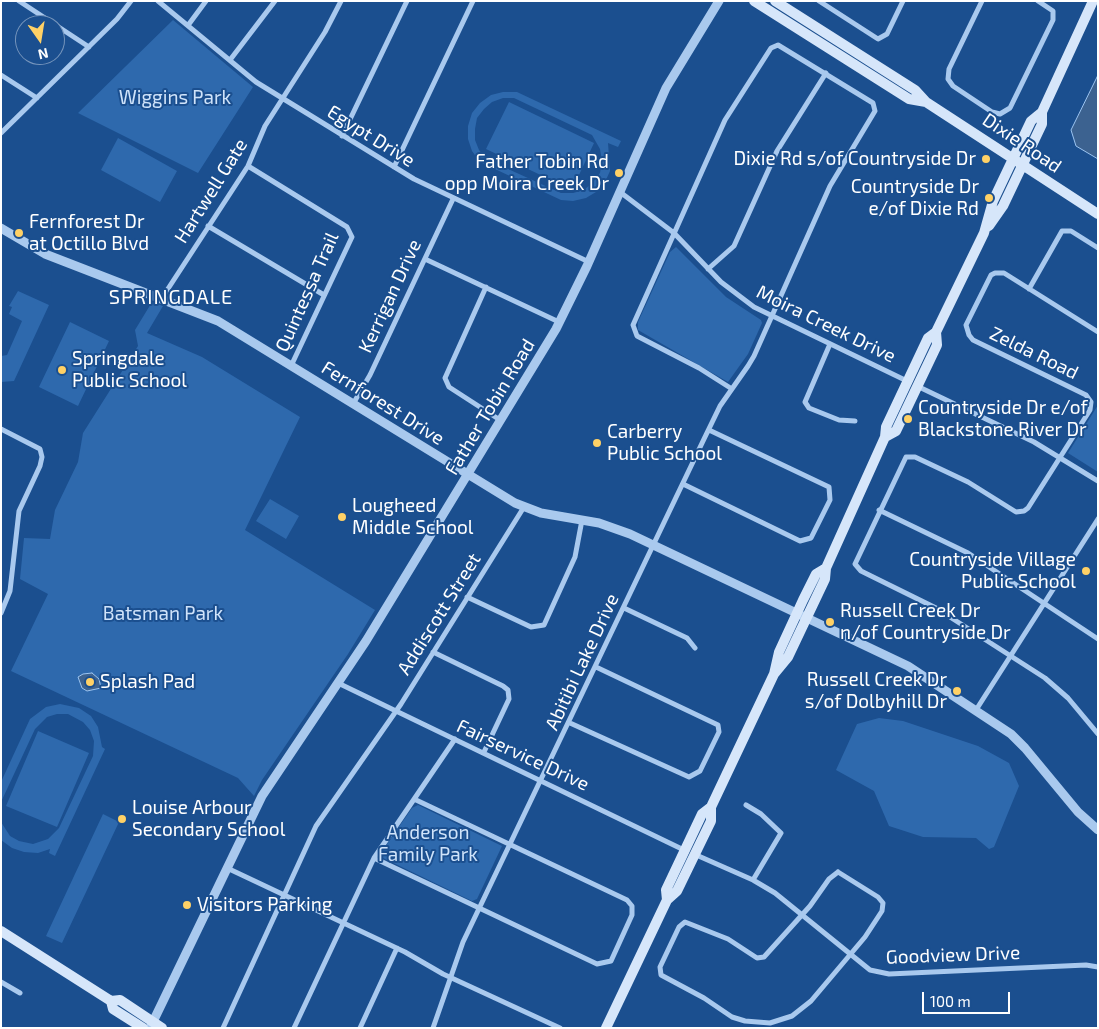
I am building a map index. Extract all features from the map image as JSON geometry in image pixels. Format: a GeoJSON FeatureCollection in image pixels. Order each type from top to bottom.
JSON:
{"type":"FeatureCollection","features":[{"type":"Feature","properties":{"kind":"main road","name":"Dixie Road"},"geometry":{"type":"LineString","coordinates":[[754,1],[909,98],[926,102]]}},
{"type":"Feature","properties":{"kind":"main road","name":"Dixie Road"},"geometry":{"type":"LineString","coordinates":[[775,1],[915,90],[926,102],[1098,214]]}},
{"type":"Feature","properties":{"kind":"main road"},"geometry":{"type":"LineString","coordinates":[[774,674],[788,657],[825,579],[826,568],[885,437],[886,427],[937,345],[936,332],[984,233],[1002,206],[1042,124],[1042,112],[1093,1]]}},
{"type":"Feature","properties":{"kind":"main road"},"geometry":{"type":"LineString","coordinates":[[984,233],[993,201],[1013,158],[1031,121],[1042,112]]}},
{"type":"Feature","properties":{"kind":"main road"},"geometry":{"type":"LineString","coordinates":[[606,1028],[667,900],[666,890],[690,852],[702,814],[710,807],[774,674],[779,652],[796,614],[816,574],[826,568]]}},
{"type":"Feature","properties":{"kind":"main road"},"geometry":{"type":"LineString","coordinates":[[1,931],[111,1000],[120,1000],[155,1026]]}},
{"type":"Feature","properties":{"kind":"main road"},"geometry":{"type":"LineString","coordinates":[[111,1000],[113,1010],[143,1028]]}},
{"type":"Feature","properties":{"kind":"street"},"geometry":{"type":"LineString","coordinates":[[19,1],[89,47]]}},
{"type":"Feature","properties":{"kind":"street"},"geometry":{"type":"LineString","coordinates":[[1,133],[117,19],[131,1]]}},
{"type":"Feature","properties":{"kind":"street","name":"Egypt Drive"},"geometry":{"type":"LineString","coordinates":[[158,1],[189,24],[256,82],[342,136],[453,199],[589,262]]}},
{"type":"Feature","properties":{"kind":"street"},"geometry":{"type":"LineString","coordinates":[[189,24],[206,1]]}},
{"type":"Feature","properties":{"kind":"street"},"geometry":{"type":"LineString","coordinates":[[230,60],[275,1]]}},
{"type":"Feature","properties":{"kind":"street","name":"Hartwell Gate"},"geometry":{"type":"LineString","coordinates":[[162,298],[248,166],[265,126],[325,32],[341,1]]}},
{"type":"Feature","properties":{"kind":"street"},"geometry":{"type":"LineString","coordinates":[[342,136],[407,1]]}},
{"type":"Feature","properties":{"kind":"street"},"geometry":{"type":"LineString","coordinates":[[394,167],[473,1]]}},
{"type":"Feature","properties":{"kind":"street","name":"Father Tobin Road"},"geometry":{"type":"LineString","coordinates":[[155,1026],[262,796],[366,641],[560,322],[589,262],[666,88],[719,1]]}},
{"type":"Feature","properties":{"kind":"street"},"geometry":{"type":"LineString","coordinates":[[819,1],[878,39],[887,34],[903,1]]}},
{"type":"Feature","properties":{"kind":"street"},"geometry":{"type":"LineString","coordinates":[[982,1],[949,70],[948,79],[952,86],[992,112],[1000,114],[1004,114],[1010,108],[1053,20],[1053,11],[1038,1]]}},
{"type":"Feature","properties":{"kind":"street","name":"Abitibi Lake Drive"},"geometry":{"type":"LineString","coordinates":[[433,1028],[459,952],[570,723],[708,430],[754,356],[830,186],[875,112],[873,103],[783,46],[778,45],[771,48],[726,120],[634,322],[634,331],[638,336],[698,368],[732,389]]}},
{"type":"Feature","properties":{"kind":"street"},"geometry":{"type":"LineString","coordinates":[[708,269],[734,246],[777,151],[826,73]]}},
{"type":"Feature","properties":{"kind":"street"},"geometry":{"type":"LineString","coordinates":[[1,75],[37,98]]}},
{"type":"Feature","properties":{"kind":"street","name":"Quintessa Trail"},"geometry":{"type":"LineString","coordinates":[[248,166],[347,226],[351,231],[352,237],[291,366]]}},
{"type":"Feature","properties":{"kind":"street","name":"Moira Creek Drive"},"geometry":{"type":"LineString","coordinates":[[620,192],[674,233],[708,269],[739,297],[772,316],[1034,442],[1098,481]]}},
{"type":"Feature","properties":{"kind":"street","name":"Kerrigan Drive"},"geometry":{"type":"LineString","coordinates":[[353,404],[370,375],[453,199]]}},
{"type":"Feature","properties":{"kind":"street"},"geometry":{"type":"LineString","coordinates":[[208,226],[324,295]]}},
{"type":"Feature","properties":{"kind":"street","name":"Fernforest Drive"},"geometry":{"type":"LineString","coordinates":[[1,228],[45,254],[218,321],[468,475],[524,507],[548,514],[613,527],[908,666],[1011,734],[1026,748],[1078,812],[1098,830]]}},
{"type":"Feature","properties":{"kind":"street"},"geometry":{"type":"LineString","coordinates":[[1029,289],[1062,231],[1071,231],[1098,248]]}},
{"type":"Feature","properties":{"kind":"street"},"geometry":{"type":"LineString","coordinates":[[425,259],[560,322]]}},
{"type":"Feature","properties":{"kind":"street","name":"Zelda Road"},"geometry":{"type":"LineString","coordinates":[[1060,458],[1090,410],[1089,398],[973,340],[967,331],[966,325],[991,275],[1004,273],[1098,332]]}},
{"type":"Feature","properties":{"kind":"street"},"geometry":{"type":"LineString","coordinates":[[486,287],[444,378],[448,387],[500,420]]}},
{"type":"Feature","properties":{"kind":"street"},"geometry":{"type":"LineString","coordinates":[[830,344],[805,402],[809,408],[839,420],[855,421]]}},
{"type":"Feature","properties":{"kind":"street"},"geometry":{"type":"LineString","coordinates":[[1,429],[40,449],[42,457],[40,466],[19,511],[10,591],[2,611]]}},
{"type":"Feature","properties":{"kind":"street"},"geometry":{"type":"LineString","coordinates":[[683,484],[800,541],[811,538],[830,500],[829,487],[708,430]]}},
{"type":"Feature","properties":{"kind":"street"},"geometry":{"type":"LineString","coordinates":[[1060,458],[1028,508],[1024,511],[1016,512],[968,482],[915,457],[906,457],[855,560],[856,567],[936,608],[1011,655],[1054,685],[1068,698],[1098,734]]}},
{"type":"Feature","properties":{"kind":"street","name":"Addiscott Street"},"geometry":{"type":"LineString","coordinates":[[223,1028],[316,826],[396,711],[524,507]]}},
{"type":"Feature","properties":{"kind":"street"},"geometry":{"type":"LineString","coordinates":[[879,510],[968,553],[1045,602],[1098,639]]}},
{"type":"Feature","properties":{"kind":"street"},"geometry":{"type":"LineString","coordinates":[[976,710],[1098,519]]}},
{"type":"Feature","properties":{"kind":"street"},"geometry":{"type":"LineString","coordinates":[[467,597],[532,627],[544,625],[573,563],[582,520]]}},
{"type":"Feature","properties":{"kind":"street"},"geometry":{"type":"LineString","coordinates":[[624,608],[687,638],[695,648]]}},
{"type":"Feature","properties":{"kind":"street"},"geometry":{"type":"LineString","coordinates":[[433,652],[508,690],[509,699],[484,752]]}},
{"type":"Feature","properties":{"kind":"street"},"geometry":{"type":"LineString","coordinates":[[570,723],[689,778],[700,771],[719,732],[718,725],[596,667]]}},
{"type":"Feature","properties":{"kind":"street","name":"Fairservice Drive"},"geometry":{"type":"LineString","coordinates":[[338,683],[690,852]]}},
{"type":"Feature","properties":{"kind":"street"},"geometry":{"type":"LineString","coordinates":[[294,1028],[374,858],[455,739]]}},
{"type":"Feature","properties":{"kind":"street"},"geometry":{"type":"LineString","coordinates":[[374,858],[596,964],[611,961],[632,915],[632,906],[627,900],[414,799]]}},
{"type":"Feature","properties":{"kind":"street"},"geometry":{"type":"LineString","coordinates":[[746,804],[761,814],[781,833],[753,880]]}},
{"type":"Feature","properties":{"kind":"street","name":"Goodview Drive"},"geometry":{"type":"LineString","coordinates":[[690,852],[753,880],[784,900],[864,968],[889,974],[1086,965],[1098,967]]}},
{"type":"Feature","properties":{"kind":"street"},"geometry":{"type":"LineString","coordinates":[[227,868],[397,948],[451,977],[560,1028]]}},
{"type":"Feature","properties":{"kind":"street"},"geometry":{"type":"LineString","coordinates":[[838,872],[878,897],[883,903],[882,911],[850,956],[802,1009],[787,1018],[770,1023],[744,1021],[732,1017],[704,998],[661,975],[660,967],[682,923],[693,924],[728,939],[761,959],[802,914],[829,879],[838,872]]}},
{"type":"Feature","properties":{"kind":"street"},"geometry":{"type":"LineString","coordinates":[[360,1028],[397,948]]}},
{"type":"Feature","properties":{"kind":"street"},"geometry":{"type":"LineString","coordinates":[[1,982],[20,993]]}},
{"type":"Feature","properties":{"kind":"green space","name":"Wiggins Park"},"geometry":{"type":"Polygon","coordinates":[[[173,20],[253,87],[198,173],[78,113],[173,20]]]}},
{"type":"Feature","properties":{"kind":"green space"},"geometry":{"type":"Polygon","coordinates":[[[503,92],[517,92],[621,141],[618,147],[608,143],[610,171],[605,182],[596,192],[586,198],[573,201],[561,200],[480,162],[472,151],[468,139],[468,126],[472,113],[480,103],[491,95],[503,92]],[[503,98],[492,102],[477,118],[475,140],[479,150],[486,159],[561,193],[573,193],[584,190],[600,173],[602,161],[600,149],[592,135],[514,98],[503,98]]]}},
{"type":"Feature","properties":{"kind":"green space"},"geometry":{"type":"Polygon","coordinates":[[[509,102],[594,143],[572,190],[486,149],[509,102]]]}},
{"type":"Feature","properties":{"kind":"green space"},"geometry":{"type":"Polygon","coordinates":[[[118,138],[177,171],[160,202],[101,170],[118,138]]]}},
{"type":"Feature","properties":{"kind":"green space"},"geometry":{"type":"Polygon","coordinates":[[[676,247],[726,297],[761,320],[762,323],[748,354],[728,382],[638,330],[638,322],[670,252],[676,247]]]}},
{"type":"Feature","properties":{"kind":"green space"},"geometry":{"type":"Polygon","coordinates":[[[18,291],[49,305],[14,381],[1,382],[1,356],[7,355],[22,321],[9,314],[12,307],[9,306],[18,291]]]}},
{"type":"Feature","properties":{"kind":"green space","name":"Batsman Park"},"geometry":{"type":"Polygon","coordinates":[[[152,302],[163,306],[147,333],[202,357],[300,417],[245,530],[375,610],[348,654],[262,780],[254,796],[238,778],[11,671],[48,594],[20,579],[24,538],[50,539],[55,510],[78,462],[83,433],[138,346],[135,330],[152,302]]]}},
{"type":"Feature","properties":{"kind":"green space"},"geometry":{"type":"Polygon","coordinates":[[[70,322],[109,341],[78,406],[39,387],[70,322]]]}},
{"type":"Feature","properties":{"kind":"green space"},"geometry":{"type":"Polygon","coordinates":[[[1098,405],[1098,472],[1068,453],[1098,405]]]}},
{"type":"Feature","properties":{"kind":"green space"},"geometry":{"type":"Polygon","coordinates":[[[270,499],[299,516],[286,539],[256,521],[270,499]]]}},
{"type":"Feature","properties":{"kind":"green space"},"geometry":{"type":"Polygon","coordinates":[[[60,704],[79,708],[91,716],[98,727],[102,747],[105,749],[55,856],[49,853],[50,849],[38,853],[24,852],[12,848],[1,840],[1,822],[10,836],[19,841],[33,844],[48,839],[59,828],[93,756],[94,741],[90,730],[83,722],[68,714],[57,714],[47,717],[35,729],[1,802],[1,782],[30,719],[46,707],[60,704]]]}},
{"type":"Feature","properties":{"kind":"green space"},"geometry":{"type":"Polygon","coordinates":[[[879,718],[903,721],[978,746],[1009,763],[1019,786],[994,847],[989,849],[976,838],[923,837],[889,826],[874,791],[836,770],[857,724],[879,718]]]}},
{"type":"Feature","properties":{"kind":"green space"},"geometry":{"type":"Polygon","coordinates":[[[38,731],[89,753],[57,827],[6,806],[38,731]]]}},
{"type":"Feature","properties":{"kind":"green space","name":"Anderson Family Park"},"geometry":{"type":"Polygon","coordinates":[[[418,805],[502,846],[477,899],[472,901],[383,858],[383,850],[412,808],[418,805]]]}},
{"type":"Feature","properties":{"kind":"green space"},"geometry":{"type":"Polygon","coordinates":[[[103,814],[119,822],[62,943],[46,936],[103,814]]]}},
{"type":"Feature","properties":{"kind":"shaded area"},"geometry":{"type":"Polygon","coordinates":[[[1098,75],[1098,159],[1076,146],[1071,130],[1098,75]]]}},
{"type":"Feature","properties":{"kind":"shaded area","name":"Splash Pad"},"geometry":{"type":"Polygon","coordinates":[[[92,673],[99,679],[101,688],[87,691],[82,688],[78,677],[83,674],[92,673]]]}},
{"type":"Feature","properties":{"kind":"place","name":"Dixie Rd s/of Countryside Dr"},"geometry":{"type":"Point","coordinates":[986,159]}},
{"type":"Feature","properties":{"kind":"place","name":"Father Tobin Rd opp Moira Creek Dr"},"geometry":{"type":"Point","coordinates":[619,173]}},
{"type":"Feature","properties":{"kind":"place","name":"Countryside Dr e/of Dixie Rd"},"geometry":{"type":"Point","coordinates":[989,198]}},
{"type":"Feature","properties":{"kind":"place","name":"Fernforest Dr at Octillo Blvd"},"geometry":{"type":"Point","coordinates":[19,233]}},
{"type":"Feature","properties":{"kind":"place","name":"Springdale Public School"},"geometry":{"type":"Point","coordinates":[62,370]}},
{"type":"Feature","properties":{"kind":"place","name":"Countryside Dr e/of Blackstone River Dr"},"geometry":{"type":"Point","coordinates":[908,419]}},
{"type":"Feature","properties":{"kind":"place","name":"Carberry Public School"},"geometry":{"type":"Point","coordinates":[597,443]}},
{"type":"Feature","properties":{"kind":"place","name":"Lougheed Middle School"},"geometry":{"type":"Point","coordinates":[342,517]}},
{"type":"Feature","properties":{"kind":"place","name":"Countryside Village Public School"},"geometry":{"type":"Point","coordinates":[1086,571]}},
{"type":"Feature","properties":{"kind":"place","name":"Russell Creek Dr n/of Countryside Dr"},"geometry":{"type":"Point","coordinates":[830,622]}},
{"type":"Feature","properties":{"kind":"place","name":"Splash Pad"},"geometry":{"type":"Point","coordinates":[90,682]}},
{"type":"Feature","properties":{"kind":"place","name":"Russell Creek Dr s/of Dolbyhill Dr"},"geometry":{"type":"Point","coordinates":[957,691]}},
{"type":"Feature","properties":{"kind":"place","name":"Louise Arbour Secondary School"},"geometry":{"type":"Point","coordinates":[122,819]}},
{"type":"Feature","properties":{"kind":"place","name":"Visitors Parking"},"geometry":{"type":"Point","coordinates":[187,905]}},
{"type":"Feature","properties":{"kind":"district","name":"SPRINGDALE"},"geometry":{"type":"Point","coordinates":[171,297]}}]}
